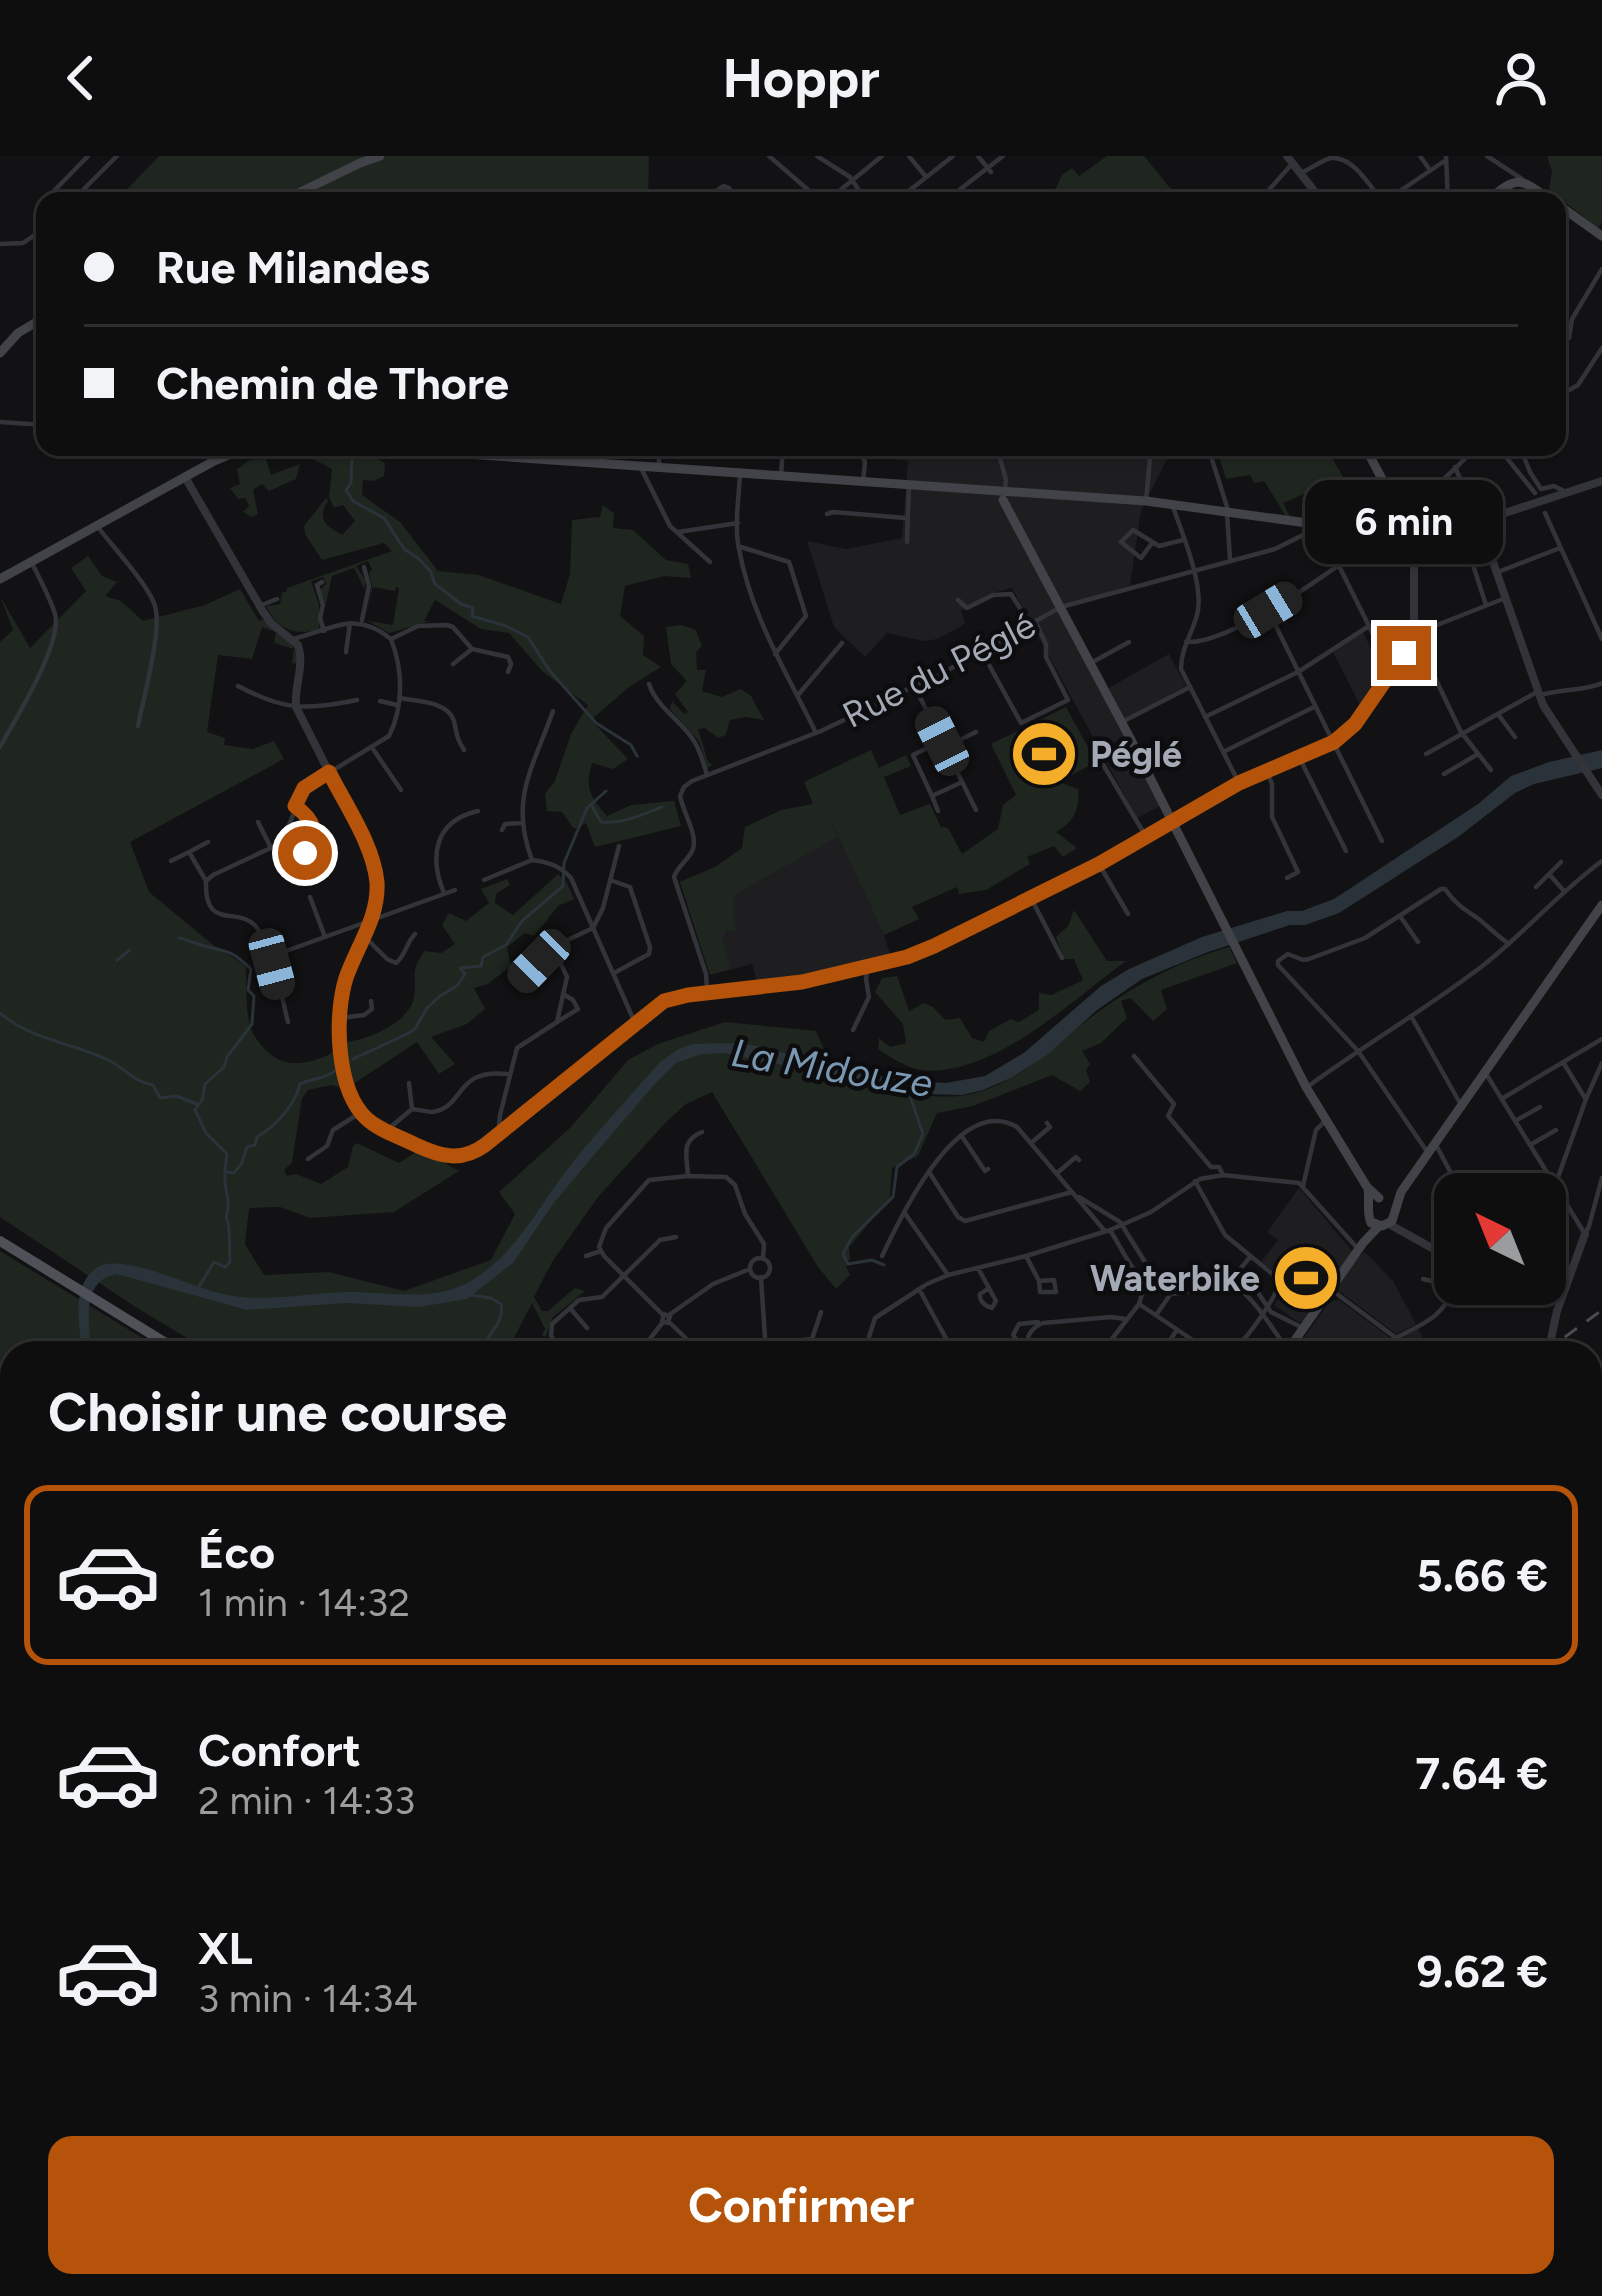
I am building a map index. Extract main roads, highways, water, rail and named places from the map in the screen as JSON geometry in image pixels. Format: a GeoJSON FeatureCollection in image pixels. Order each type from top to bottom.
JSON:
{"type":"FeatureCollection","features":[{"type":"Feature","properties":{"kind":"main road"},"geometry":{"type":"LineString","coordinates":[[300,192],[380,156]]}},
{"type":"Feature","properties":{"kind":"main road"},"geometry":{"type":"LineString","coordinates":[[1498,192],[1516,181],[1540,192]]}},
{"type":"Feature","properties":{"kind":"main road"},"geometry":{"type":"LineString","coordinates":[[1566,210],[1602,236]]}},
{"type":"Feature","properties":{"kind":"main road"},"geometry":{"type":"LineString","coordinates":[[0,353],[36,322]]}},
{"type":"Feature","properties":{"kind":"main road"},"geometry":{"type":"LineString","coordinates":[[0,579],[226,456]]}},
{"type":"Feature","properties":{"kind":"main road"},"geometry":{"type":"LineString","coordinates":[[559,456],[640,466],[983,489],[1004,495],[1146,501],[1322,525],[1365,520],[1398,509],[1371,456]]}},
{"type":"Feature","properties":{"kind":"main road"},"geometry":{"type":"LineString","coordinates":[[1004,495],[1325,1121],[1383,1212]]}},
{"type":"Feature","properties":{"kind":"main road"},"geometry":{"type":"LineString","coordinates":[[1295,1341],[1602,905]]}},
{"type":"Feature","properties":{"kind":"main road"},"geometry":{"type":"LineString","coordinates":[[0,1240],[163,1341]]}},
{"type":"Feature","properties":{"kind":"water","name":"La Midouze"},"geometry":{"type":"Polygon","coordinates":[[[1602,750],[1602,768],[1515,793],[1458,837],[1339,913],[1208,952],[1142,979],[1097,1010],[1047,1055],[983,1090],[924,1094],[724,1053],[701,1054],[676,1063],[553,1204],[513,1263],[467,1299],[419,1307],[346,1303],[247,1310],[117,1274],[105,1278],[92,1294],[90,1341],[81,1341],[78,1307],[83,1285],[96,1268],[107,1264],[139,1267],[219,1293],[251,1298],[346,1292],[420,1294],[463,1285],[513,1245],[587,1145],[661,1061],[679,1049],[692,1044],[758,1046],[847,1070],[912,1081],[946,1083],[985,1076],[1025,1052],[1101,986],[1129,969],[1202,937],[1334,899],[1478,804],[1511,776],[1602,750]]]}},
{"type":"Feature","properties":{"kind":"waterway"},"geometry":{"type":"LineString","coordinates":[[352,456],[351,483],[346,490],[353,501],[384,518],[404,549],[431,572],[435,584],[473,608],[472,616],[528,637],[549,670],[596,723],[631,745],[637,756]]}},
{"type":"Feature","properties":{"kind":"waterway"},"geometry":{"type":"LineString","coordinates":[[353,1059],[415,1029],[427,1008],[458,985],[465,974],[460,968],[481,966],[483,957],[506,945],[522,921],[563,886],[564,863],[587,808],[606,791]]}},
{"type":"Feature","properties":{"kind":"waterway"},"geometry":{"type":"LineString","coordinates":[[592,806],[601,822],[662,807]]}},
{"type":"Feature","properties":{"kind":"waterway"},"geometry":{"type":"LineString","coordinates":[[179,938],[226,951],[243,962],[251,969],[248,990],[254,996],[252,1024],[224,1067],[205,1084],[195,1110],[206,1133],[227,1154],[230,1262],[225,1267],[214,1262],[198,1288]]}},
{"type":"Feature","properties":{"kind":"waterway"},"geometry":{"type":"LineString","coordinates":[[117,960],[130,950]]}},
{"type":"Feature","properties":{"kind":"waterway"},"geometry":{"type":"LineString","coordinates":[[0,1013],[26,1030],[112,1062],[153,1085],[160,1098],[176,1096],[197,1104]]}},
{"type":"Feature","properties":{"kind":"waterway"},"geometry":{"type":"LineString","coordinates":[[227,1172],[234,1173],[247,1147],[255,1145],[257,1137],[284,1114],[300,1084],[335,1071]]}},
{"type":"Feature","properties":{"kind":"waterway","name":"La Midouze"},"geometry":{"type":"LineString","coordinates":[[884,1265],[872,1260],[848,1264],[843,1254],[852,1237],[893,1197],[897,1167],[914,1154],[923,1134],[909,1093]]}},
{"type":"Feature","properties":{"kind":"waterway"},"geometry":{"type":"LineString","coordinates":[[470,1295],[501,1304],[500,1318],[486,1341]]}},
{"type":"Feature","properties":{"kind":"railway"},"geometry":{"type":"LineString","coordinates":[[1559,1341],[1602,1310]]}},
{"type":"Feature","properties":{"kind":"place","name":"Péglé"},"geometry":{"type":"Point","coordinates":[1044,754]}},
{"type":"Feature","properties":{"kind":"place","name":"Waterbike"},"geometry":{"type":"Point","coordinates":[1306,1278]}}]}
